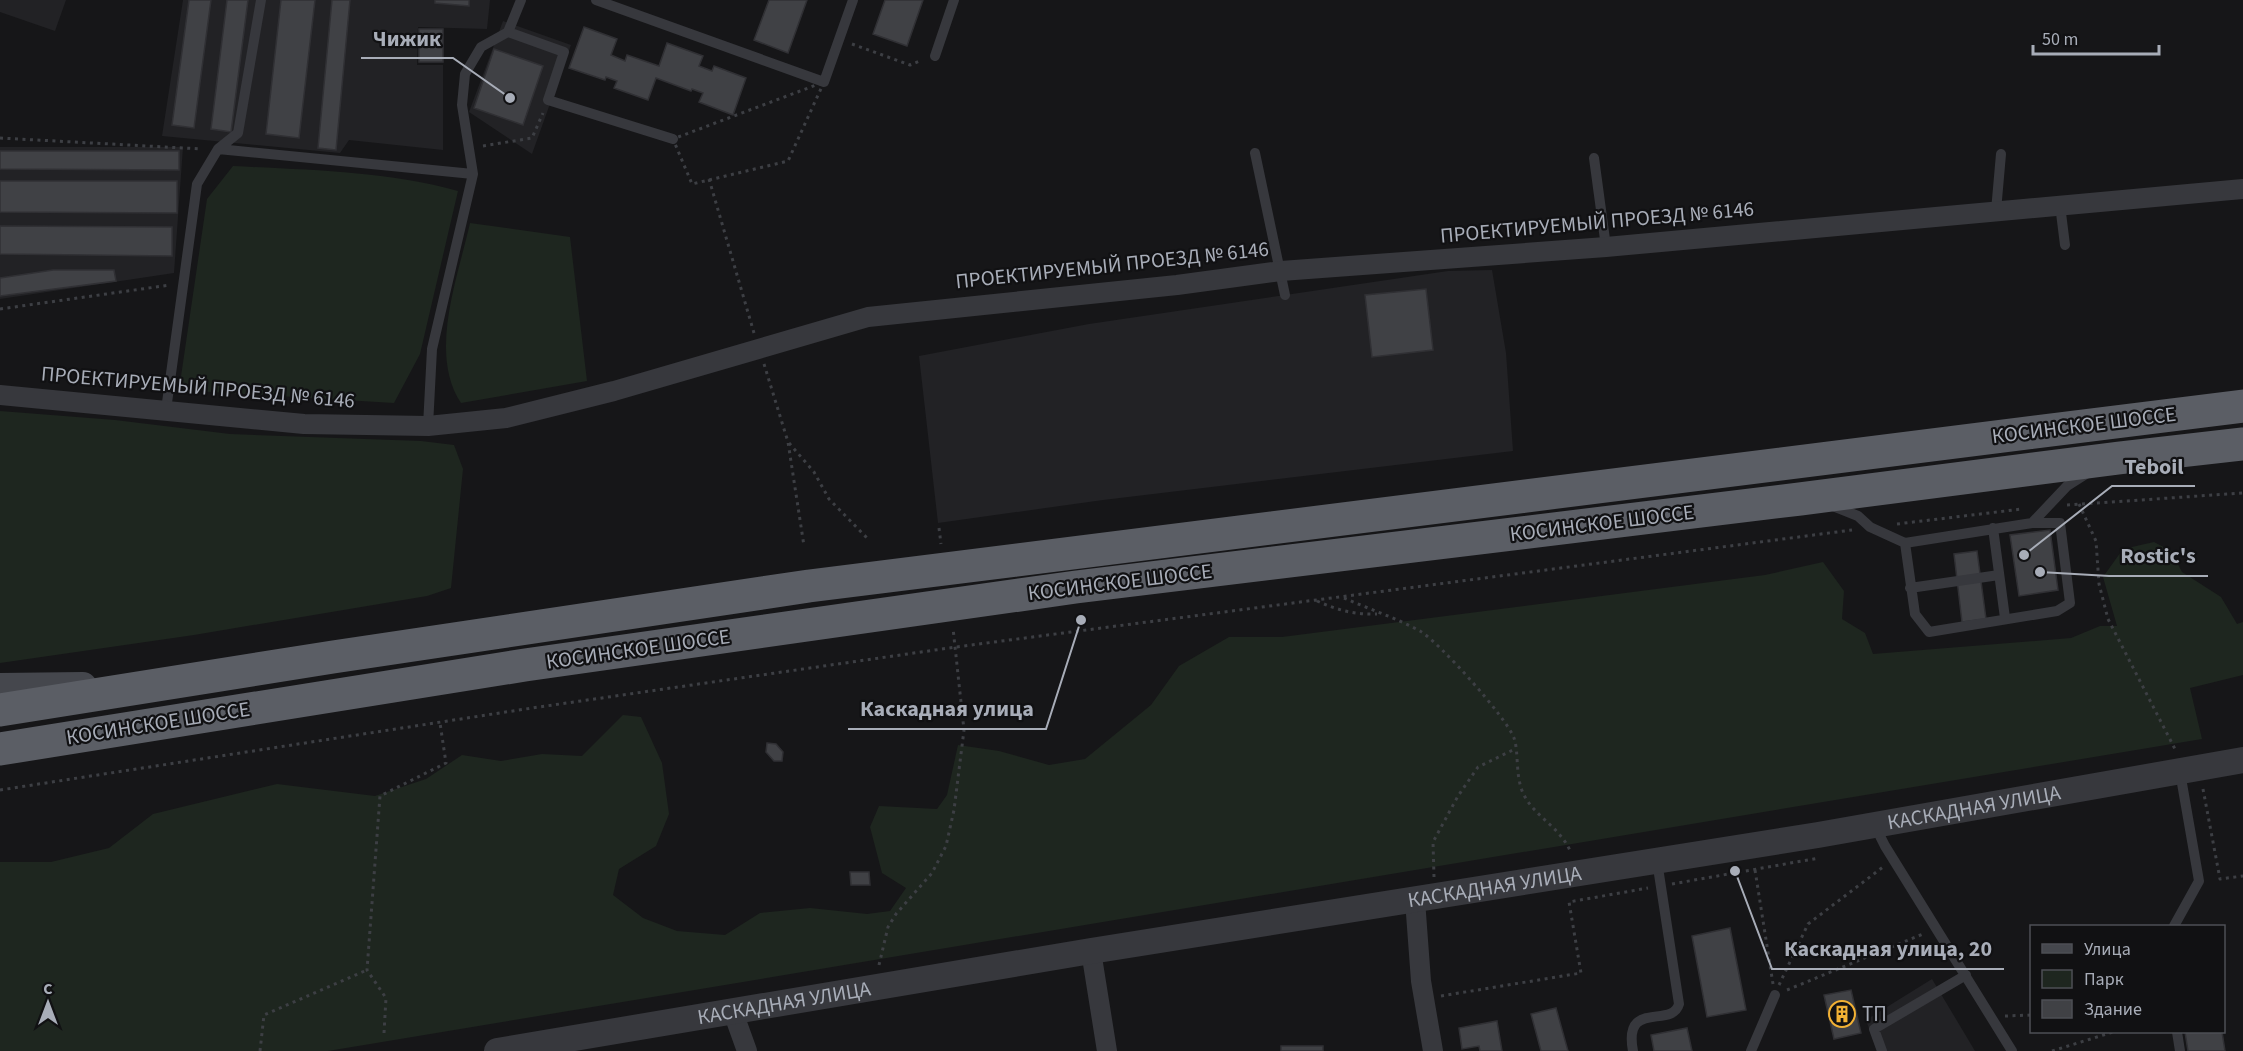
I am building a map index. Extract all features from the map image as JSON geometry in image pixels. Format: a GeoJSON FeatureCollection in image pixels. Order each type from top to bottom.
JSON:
{"type":"FeatureCollection","features":[{"type":"Feature","properties":{"kind":"highway","name":"КОСИНСКОЕ ШОССЕ"},"geometry":{"type":"LineString","coordinates":[[0,710],[190,679],[809,586],[2243,406]]}},
{"type":"Feature","properties":{"kind":"highway","name":"КОСИНСКОЕ ШОССЕ"},"geometry":{"type":"LineString","coordinates":[[0,748],[525,665],[1076,587],[2243,444]]}},
{"type":"Feature","properties":{"kind":"main road"},"geometry":{"type":"LineString","coordinates":[[0,687],[83,686],[190,679]]}},
{"type":"Feature","properties":{"kind":"main road"},"geometry":{"type":"LineString","coordinates":[[0,767],[32,753],[94,733]]}},
{"type":"Feature","properties":{"kind":"street","name":"ПРОЕКТИРУЕМЫЙ ПРОЕЗД № 6146"},"geometry":{"type":"LineString","coordinates":[[0,395],[304,424],[428,426],[506,418],[614,391],[868,317],[1177,285],[1281,271],[1606,247],[2243,189]]}},
{"type":"Feature","properties":{"kind":"street","name":"КАСКАДНАЯ УЛИЦА"},"geometry":{"type":"LineString","coordinates":[[497,1051],[1090,951],[1875,825],[2180,765],[2243,760]]}},
{"type":"Feature","properties":{"kind":"street"},"geometry":{"type":"LineString","coordinates":[[1415,900],[1424,998],[1433,1051]]}},
{"type":"Feature","properties":{"kind":"street"},"geometry":{"type":"LineString","coordinates":[[1090,951],[1107,1051]]}},
{"type":"Feature","properties":{"kind":"street"},"geometry":{"type":"LineString","coordinates":[[733,1012],[747,1051]]}},
{"type":"Feature","properties":{"kind":"lane"},"geometry":{"type":"LineString","coordinates":[[165,410],[197,184],[218,149],[238,132],[261,0]]}},
{"type":"Feature","properties":{"kind":"lane"},"geometry":{"type":"LineString","coordinates":[[428,426],[432,349],[473,174],[462,105],[465,74],[481,47],[508,32],[521,0]]}},
{"type":"Feature","properties":{"kind":"lane"},"geometry":{"type":"LineString","coordinates":[[596,0],[824,82],[853,0]]}},
{"type":"Feature","properties":{"kind":"lane"},"geometry":{"type":"LineString","coordinates":[[935,56],[954,0]]}},
{"type":"Feature","properties":{"kind":"lane"},"geometry":{"type":"LineString","coordinates":[[508,32],[564,52],[548,100],[673,139]]}},
{"type":"Feature","properties":{"kind":"lane"},"geometry":{"type":"LineString","coordinates":[[218,149],[473,174]]}},
{"type":"Feature","properties":{"kind":"lane"},"geometry":{"type":"LineString","coordinates":[[1255,153],[1286,295]]}},
{"type":"Feature","properties":{"kind":"lane"},"geometry":{"type":"LineString","coordinates":[[1996,211],[2001,154]]}},
{"type":"Feature","properties":{"kind":"lane"},"geometry":{"type":"LineString","coordinates":[[1594,158],[1606,247]]}},
{"type":"Feature","properties":{"kind":"lane"},"geometry":{"type":"LineString","coordinates":[[2060,205],[2065,244]]}},
{"type":"Feature","properties":{"kind":"lane"},"geometry":{"type":"LineString","coordinates":[[2032,523],[2067,486],[2094,469],[2119,458]]}},
{"type":"Feature","properties":{"kind":"lane"},"geometry":{"type":"LineString","coordinates":[[1800,500],[1835,506],[1858,516],[1870,527],[1905,543],[1993,528],[2032,523],[2060,523],[2070,603],[2057,611],[1929,632],[1915,614],[1905,543]]}},
{"type":"Feature","properties":{"kind":"lane"},"geometry":{"type":"LineString","coordinates":[[1993,528],[2005,618]]}},
{"type":"Feature","properties":{"kind":"lane"},"geometry":{"type":"LineString","coordinates":[[1910,588],[1999,575]]}},
{"type":"Feature","properties":{"kind":"lane"},"geometry":{"type":"LineString","coordinates":[[2175,925],[2199,881],[2180,765]]}},
{"type":"Feature","properties":{"kind":"lane"},"geometry":{"type":"LineString","coordinates":[[1875,825],[2012,1051]]}},
{"type":"Feature","properties":{"kind":"lane"},"geometry":{"type":"LineString","coordinates":[[1633,1051],[1630,1036],[1633,1027],[1641,1020],[1674,1012],[1678,1009],[1679,1004],[1657,861]]}},
{"type":"Feature","properties":{"kind":"lane"},"geometry":{"type":"LineString","coordinates":[[1882,1051],[1875,1029],[1966,975]]}},
{"type":"Feature","properties":{"kind":"lane"},"geometry":{"type":"LineString","coordinates":[[1751,1051],[1775,995]]}},
{"type":"Feature","properties":{"kind":"lane"},"geometry":{"type":"LineString","coordinates":[[2177,1033],[2180,1051]]}},
{"type":"Feature","properties":{"kind":"path"},"geometry":{"type":"LineString","coordinates":[[840,40],[910,65],[935,56]]}},
{"type":"Feature","properties":{"kind":"path"},"geometry":{"type":"LineString","coordinates":[[824,82],[788,161],[692,184],[673,139],[824,82]]}},
{"type":"Feature","properties":{"kind":"path"},"geometry":{"type":"LineString","coordinates":[[469,149],[532,138],[548,100]]}},
{"type":"Feature","properties":{"kind":"path"},"geometry":{"type":"LineString","coordinates":[[0,138],[218,149]]}},
{"type":"Feature","properties":{"kind":"path"},"geometry":{"type":"LineString","coordinates":[[709,179],[755,337]]}},
{"type":"Feature","properties":{"kind":"path"},"geometry":{"type":"LineString","coordinates":[[0,309],[183,283]]}},
{"type":"Feature","properties":{"kind":"path"},"geometry":{"type":"LineString","coordinates":[[762,357],[788,442],[804,546]]}},
{"type":"Feature","properties":{"kind":"path"},"geometry":{"type":"LineString","coordinates":[[788,442],[814,472],[829,500],[867,538]]}},
{"type":"Feature","properties":{"kind":"path"},"geometry":{"type":"LineString","coordinates":[[0,790],[956,647],[1870,527],[2079,504],[2243,493]]}},
{"type":"Feature","properties":{"kind":"path"},"geometry":{"type":"LineString","coordinates":[[2079,504],[2096,541],[2098,584],[2108,618],[2180,765]]}},
{"type":"Feature","properties":{"kind":"path"},"geometry":{"type":"LineString","coordinates":[[1342,597],[1421,632],[1445,653],[1489,703],[1514,739],[1516,768],[1523,793],[1537,813],[1558,831],[1569,846],[1575,862]]}},
{"type":"Feature","properties":{"kind":"path"},"geometry":{"type":"LineString","coordinates":[[1316,600],[1333,608],[1359,615],[1380,614]]}},
{"type":"Feature","properties":{"kind":"path"},"geometry":{"type":"LineString","coordinates":[[872,988],[888,927],[896,914],[932,873],[946,846],[954,810],[964,730],[956,647]]}},
{"type":"Feature","properties":{"kind":"path"},"geometry":{"type":"LineString","coordinates":[[384,1033],[386,998],[367,970],[381,796],[446,763],[440,723]]}},
{"type":"Feature","properties":{"kind":"path"},"geometry":{"type":"LineString","coordinates":[[1435,883],[1433,842],[1458,796],[1478,767],[1515,749]]}},
{"type":"Feature","properties":{"kind":"path"},"geometry":{"type":"LineString","coordinates":[[2203,788],[2220,879],[2243,876]]}},
{"type":"Feature","properties":{"kind":"path"},"geometry":{"type":"LineString","coordinates":[[1775,995],[1808,924],[1894,859]]}},
{"type":"Feature","properties":{"kind":"path"},"geometry":{"type":"LineString","coordinates":[[1424,998],[1581,973],[1569,902],[1755,870],[1775,995]]}},
{"type":"Feature","properties":{"kind":"path"},"geometry":{"type":"LineString","coordinates":[[1775,995],[1936,928]]}},
{"type":"Feature","properties":{"kind":"path"},"geometry":{"type":"LineString","coordinates":[[260,1051],[264,1015],[367,970]]}},
{"type":"Feature","properties":{"kind":"path"},"geometry":{"type":"LineString","coordinates":[[1991,1016],[2030,1015]]}},
{"type":"Feature","properties":{"kind":"path"},"geometry":{"type":"LineString","coordinates":[[2052,1051],[2110,1033]]}},
{"type":"Feature","properties":{"kind":"shaded area"},"geometry":{"type":"Polygon","coordinates":[[[0,0],[66,0],[55,31],[0,12],[0,0]]]}},
{"type":"Feature","properties":{"kind":"shaded area"},"geometry":{"type":"Polygon","coordinates":[[[183,0],[490,0],[487,29],[418,27],[417,65],[443,65],[443,150],[349,140],[340,153],[162,136],[183,0]]]}},
{"type":"Feature","properties":{"kind":"shaded area"},"geometry":{"type":"Polygon","coordinates":[[[503,21],[571,45],[532,154],[469,112],[503,21]]]}},
{"type":"Feature","properties":{"kind":"shaded area"},"geometry":{"type":"Polygon","coordinates":[[[0,147],[183,147],[174,273],[0,299],[0,147]]]}},
{"type":"Feature","properties":{"kind":"shaded area"},"geometry":{"type":"Polygon","coordinates":[[[1492,270],[1506,353],[1513,451],[1103,500],[938,523],[919,356],[1089,324],[1448,271],[1492,270]]]}},
{"type":"Feature","properties":{"kind":"shaded area"},"geometry":{"type":"Polygon","coordinates":[[[1932,979],[1975,1051],[1877,1051],[1866,1020],[1932,979]]]}},
{"type":"Feature","properties":{"kind":"green space"},"geometry":{"type":"Polygon","coordinates":[[[233,166],[375,175],[458,191],[420,354],[394,403],[179,390],[207,199],[233,166]]]}},
{"type":"Feature","properties":{"kind":"green space"},"geometry":{"type":"Polygon","coordinates":[[[470,223],[570,237],[587,381],[461,403],[451,383],[446,339],[453,291],[470,223]]]}},
{"type":"Feature","properties":{"kind":"green space"},"geometry":{"type":"Polygon","coordinates":[[[0,411],[115,420],[230,434],[421,441],[454,445],[463,469],[451,588],[427,596],[194,635],[0,663],[0,411]]]}},
{"type":"Feature","properties":{"kind":"green space"},"geometry":{"type":"Polygon","coordinates":[[[2154,542],[2171,551],[2182,572],[2221,597],[2237,624],[2243,622],[2243,675],[2190,688],[2202,739],[328,1051],[0,1051],[0,862],[51,862],[109,848],[153,814],[277,784],[375,796],[426,779],[462,755],[501,761],[542,754],[582,756],[623,715],[641,717],[662,763],[669,814],[656,846],[619,869],[613,895],[643,918],[677,931],[725,935],[760,913],[810,908],[867,914],[890,911],[906,888],[882,873],[870,827],[879,806],[937,809],[947,795],[958,745],[999,751],[1049,765],[1085,759],[1151,705],[1179,666],[1229,637],[1282,637],[1765,575],[1823,562],[1844,591],[1842,619],[1865,633],[1873,654],[2071,638],[2100,626],[2117,626],[2103,577],[2123,549],[2154,542]]]}},
{"type":"Feature","properties":{"kind":"building"},"geometry":{"type":"Polygon","coordinates":[[[189,0],[211,0],[194,128],[172,125],[189,0]]]}},
{"type":"Feature","properties":{"kind":"building"},"geometry":{"type":"Polygon","coordinates":[[[227,0],[248,0],[231,132],[211,129],[227,0]]]}},
{"type":"Feature","properties":{"kind":"building"},"geometry":{"type":"Polygon","coordinates":[[[281,0],[315,0],[299,138],[266,134],[281,0]]]}},
{"type":"Feature","properties":{"kind":"building"},"geometry":{"type":"Polygon","coordinates":[[[332,0],[350,0],[336,150],[318,148],[332,0]]]}},
{"type":"Feature","properties":{"kind":"building"},"geometry":{"type":"Polygon","coordinates":[[[435,0],[469,0],[469,6],[435,3],[435,0]]]}},
{"type":"Feature","properties":{"kind":"building"},"geometry":{"type":"Polygon","coordinates":[[[769,0],[807,0],[788,53],[754,40],[769,0]]]}},
{"type":"Feature","properties":{"kind":"building"},"geometry":{"type":"Polygon","coordinates":[[[885,0],[923,0],[907,46],[873,34],[885,0]]]}},
{"type":"Feature","properties":{"kind":"building"},"geometry":{"type":"Polygon","coordinates":[[[584,27],[617,39],[611,55],[625,61],[627,55],[659,66],[667,43],[703,56],[699,66],[712,71],[714,66],[746,78],[733,115],[699,102],[703,93],[656,78],[648,100],[614,88],[617,81],[606,77],[605,80],[569,68],[584,27]]]}},
{"type":"Feature","properties":{"kind":"building"},"geometry":{"type":"Polygon","coordinates":[[[419,29],[443,29],[443,62],[419,62],[419,29]]]}},
{"type":"Feature","properties":{"kind":"building"},"geometry":{"type":"Polygon","coordinates":[[[494,49],[543,66],[523,125],[474,108],[494,49]]]}},
{"type":"Feature","properties":{"kind":"building"},"geometry":{"type":"Polygon","coordinates":[[[0,151],[179,151],[179,170],[0,169],[0,151]]]}},
{"type":"Feature","properties":{"kind":"building"},"geometry":{"type":"Polygon","coordinates":[[[0,181],[177,181],[177,213],[0,212],[0,181]]]}},
{"type":"Feature","properties":{"kind":"building"},"geometry":{"type":"Polygon","coordinates":[[[0,226],[172,227],[172,256],[0,254],[0,226]]]}},
{"type":"Feature","properties":{"kind":"building"},"geometry":{"type":"Polygon","coordinates":[[[53,270],[114,270],[116,281],[0,296],[0,278],[53,270]]]}},
{"type":"Feature","properties":{"kind":"building"},"geometry":{"type":"Polygon","coordinates":[[[1426,289],[1433,350],[1372,357],[1365,295],[1426,289]]]}},
{"type":"Feature","properties":{"kind":"building"},"geometry":{"type":"Polygon","coordinates":[[[2050,530],[2058,590],[2019,596],[2010,535],[2050,530]]]}},
{"type":"Feature","properties":{"kind":"building"},"geometry":{"type":"Polygon","coordinates":[[[1977,551],[1986,619],[1962,622],[1954,554],[1977,551]]]}},
{"type":"Feature","properties":{"kind":"building"},"geometry":{"type":"Polygon","coordinates":[[[767,743],[776,744],[783,752],[782,761],[774,761],[766,752],[767,743]]]}},
{"type":"Feature","properties":{"kind":"building"},"geometry":{"type":"Polygon","coordinates":[[[850,872],[869,872],[870,885],[851,885],[850,872]]]}},
{"type":"Feature","properties":{"kind":"building"},"geometry":{"type":"Polygon","coordinates":[[[1730,928],[1746,1010],[1707,1017],[1692,936],[1730,928]]]}},
{"type":"Feature","properties":{"kind":"building","name":"ТП"},"geometry":{"type":"Polygon","coordinates":[[[1851,990],[1861,1033],[1834,1039],[1824,995],[1851,990]]]}},
{"type":"Feature","properties":{"kind":"building"},"geometry":{"type":"Polygon","coordinates":[[[1556,1008],[1568,1051],[1541,1051],[1531,1014],[1556,1008]]]}},
{"type":"Feature","properties":{"kind":"building"},"geometry":{"type":"Polygon","coordinates":[[[1497,1021],[1502,1051],[1480,1051],[1479,1046],[1462,1049],[1459,1028],[1497,1021]]]}},
{"type":"Feature","properties":{"kind":"building"},"geometry":{"type":"Polygon","coordinates":[[[1687,1028],[1692,1051],[1654,1051],[1651,1035],[1687,1028]]]}},
{"type":"Feature","properties":{"kind":"building"},"geometry":{"type":"Polygon","coordinates":[[[2185,1033],[2222,1033],[2225,1051],[2188,1051],[2185,1033]]]}},
{"type":"Feature","properties":{"kind":"building"},"geometry":{"type":"Polygon","coordinates":[[[1281,1046],[1323,1046],[1323,1051],[1281,1051],[1281,1046]]]}},
{"type":"Feature","properties":{"kind":"place","name":"Чижик"},"geometry":{"type":"Point","coordinates":[510,98]}},
{"type":"Feature","properties":{"kind":"place","name":"Teboil"},"geometry":{"type":"Point","coordinates":[2024,555]}},
{"type":"Feature","properties":{"kind":"place","name":"Rostic's"},"geometry":{"type":"Point","coordinates":[2040,572]}},
{"type":"Feature","properties":{"kind":"place","name":"Каскадная улица"},"geometry":{"type":"Point","coordinates":[1081,620]}},
{"type":"Feature","properties":{"kind":"place","name":"Каскадная улица, 20"},"geometry":{"type":"Point","coordinates":[1735,871]}},
{"type":"Feature","properties":{"kind":"place","name":"ТП"},"geometry":{"type":"Point","coordinates":[1842,1014]}}]}
